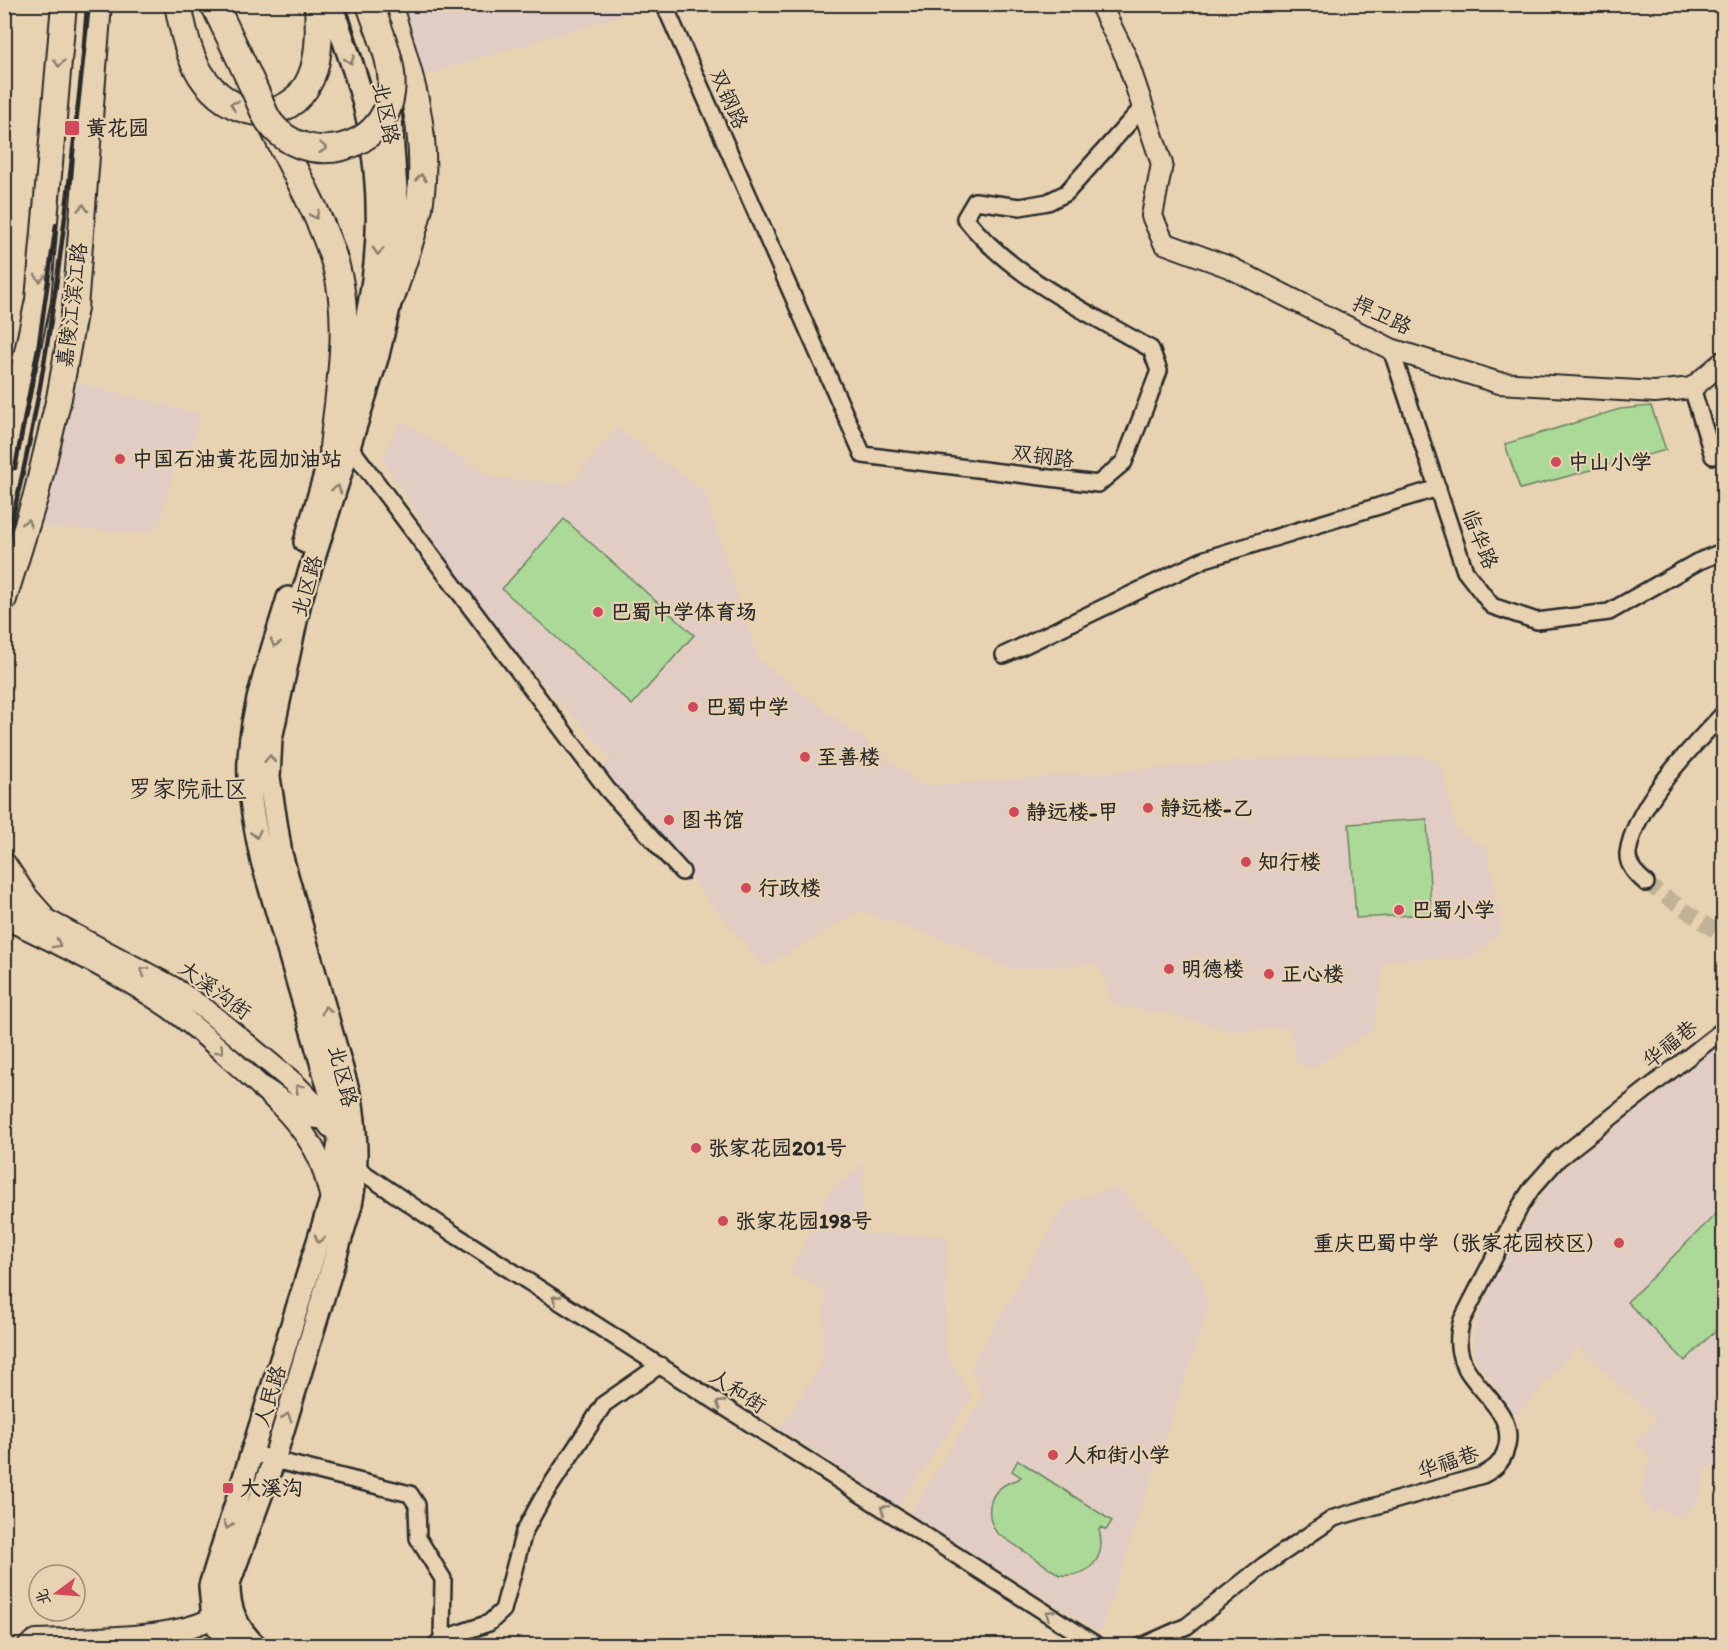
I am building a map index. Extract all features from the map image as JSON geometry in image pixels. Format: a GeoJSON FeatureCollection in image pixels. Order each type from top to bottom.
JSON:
{"type":"FeatureCollection","features":[{"type":"Feature","properties":{"kind":"highway"},"geometry":{"type":"LineString","coordinates":[[178,4],[184,36],[205,81],[224,100],[254,114],[282,109],[300,94],[313,70],[319,26],[318,4]]}},
{"type":"Feature","properties":{"kind":"highway"},"geometry":{"type":"LineString","coordinates":[[214,4],[327,240],[336,267],[343,322],[342,447]]}},
{"type":"Feature","properties":{"kind":"highway"},"geometry":{"type":"LineString","coordinates":[[272,124],[301,144],[330,150],[359,141],[381,122],[390,100],[391,77],[370,4]]}},
{"type":"Feature","properties":{"kind":"highway"},"geometry":{"type":"LineString","coordinates":[[388,4],[418,109],[422,175],[413,233],[392,295]]}},
{"type":"Feature","properties":{"kind":"main road","name":"嘉陵江滨江路"},"geometry":{"type":"LineString","coordinates":[[4,460],[38,300],[64,4]]}},
{"type":"Feature","properties":{"kind":"main road","name":"嘉陵江滨江路"},"geometry":{"type":"LineString","coordinates":[[4,599],[38,484],[59,398],[75,308],[99,4]]}},
{"type":"Feature","properties":{"kind":"main road","name":"北区路"},"geometry":{"type":"LineString","coordinates":[[331,4],[368,121],[379,212],[377,265],[369,318],[342,447],[300,602],[271,739],[269,777],[281,854],[353,1113],[358,1169]]}},
{"type":"Feature","properties":{"kind":"main road","name":"北区路"},"geometry":{"type":"LineString","coordinates":[[339,1141],[262,861],[253,820],[249,776],[260,693],[342,447],[378,356],[392,295],[397,204],[390,107],[358,4]]}},
{"type":"Feature","properties":{"kind":"main road"},"geometry":{"type":"LineString","coordinates":[[4,865],[25,897],[40,914]]}},
{"type":"Feature","properties":{"kind":"main road"},"geometry":{"type":"LineString","coordinates":[[264,1089],[308,1115],[331,1116],[342,1101],[342,1068]]}},
{"type":"Feature","properties":{"kind":"main road","name":"人民路"},"geometry":{"type":"LineString","coordinates":[[229,1646],[213,1619],[209,1597],[211,1579],[331,1200],[339,1141]]}},
{"type":"Feature","properties":{"kind":"main road","name":"人民路"},"geometry":{"type":"LineString","coordinates":[[228,1597],[232,1569],[274,1460],[351,1205],[358,1169]]}},
{"type":"Feature","properties":{"kind":"main road"},"geometry":{"type":"LineString","coordinates":[[228,1597],[235,1620],[256,1646]]}},
{"type":"Feature","properties":{"kind":"street","name":"双钢路"},"geometry":{"type":"LineString","coordinates":[[664,4],[863,455],[1098,484],[1124,462],[1159,371],[1151,349],[1026,276],[981,238],[965,218],[975,201],[1020,207],[1048,202],[1066,193],[1143,107]]}},
{"type":"Feature","properties":{"kind":"street","name":"捍卫路"},"geometry":{"type":"LineString","coordinates":[[1100,4],[1126,57],[1162,164],[1152,216],[1164,243],[1229,267],[1391,348],[1499,383],[1655,392],[1692,388]]}},
{"type":"Feature","properties":{"kind":"street","name":"临华路"},"geometry":{"type":"LineString","coordinates":[[1391,348],[1466,571],[1492,606],[1537,621],[1609,612],[1697,562],[1724,551]]}},
{"type":"Feature","properties":{"kind":"street"},"geometry":{"type":"LineString","coordinates":[[1718,454],[1692,388],[1724,361]]}},
{"type":"Feature","properties":{"kind":"street"},"geometry":{"type":"LineString","coordinates":[[342,447],[607,789],[682,872]]}},
{"type":"Feature","properties":{"kind":"street"},"geometry":{"type":"LineString","coordinates":[[1004,655],[1205,559],[1438,488]]}},
{"type":"Feature","properties":{"kind":"street"},"geometry":{"type":"LineString","coordinates":[[1646,883],[1633,871],[1628,854],[1643,811],[1682,757],[1724,713]]}},
{"type":"Feature","properties":{"kind":"street","name":"大溪沟街"},"geometry":{"type":"LineString","coordinates":[[4,897],[40,914],[171,986],[205,1009],[331,1116]]}},
{"type":"Feature","properties":{"kind":"street","name":"大溪沟街"},"geometry":{"type":"LineString","coordinates":[[4,918],[50,939],[161,1002],[190,1024],[264,1089],[312,1144],[323,1168],[331,1200]]}},
{"type":"Feature","properties":{"kind":"street","name":"华福巷"},"geometry":{"type":"LineString","coordinates":[[1142,1646],[1186,1626],[1263,1566],[1334,1518],[1484,1474],[1498,1465],[1507,1447],[1504,1421],[1500,1410],[1466,1368],[1458,1340],[1462,1320],[1521,1205],[1532,1188],[1558,1158],[1724,1029]]}},
{"type":"Feature","properties":{"kind":"street"},"geometry":{"type":"LineString","coordinates":[[339,1141],[358,1169]]}},
{"type":"Feature","properties":{"kind":"street","name":"人和街"},"geometry":{"type":"LineString","coordinates":[[358,1169],[1098,1646]]}},
{"type":"Feature","properties":{"kind":"street"},"geometry":{"type":"LineString","coordinates":[[252,1452],[274,1460],[410,1494],[417,1505],[418,1538],[443,1579],[438,1642],[489,1623],[503,1610],[524,1532],[536,1507],[604,1404],[660,1365]]}},
{"type":"Feature","properties":{"kind":"street"},"geometry":{"type":"LineString","coordinates":[[28,1646],[36,1641],[176,1631],[213,1619],[220,1613],[228,1597]]}},
{"type":"Feature","properties":{"kind":"shaded area"},"geometry":{"type":"Polygon","coordinates":[[[644,4],[646,8],[425,75],[404,5],[644,4]]]}},
{"type":"Feature","properties":{"kind":"shaded area","name":"中国石油黄花园加油站"},"geometry":{"type":"Polygon","coordinates":[[[74,382],[200,414],[190,453],[175,464],[160,524],[147,533],[41,527],[74,382]]]}},
{"type":"Feature","properties":{"kind":"shaded area","name":"巴蜀中学"},"geometry":{"type":"Polygon","coordinates":[[[401,420],[491,477],[570,484],[616,427],[705,492],[758,659],[924,786],[1298,756],[1420,755],[1441,763],[1456,830],[1487,848],[1503,931],[1471,958],[1385,960],[1373,1030],[1313,1068],[1296,1065],[1291,1028],[1228,1031],[1169,1014],[1111,1006],[1108,987],[1097,964],[1010,970],[966,947],[859,911],[765,967],[597,769],[611,758],[479,612],[382,458],[401,420]]]}},
{"type":"Feature","properties":{"kind":"shaded area","name":"重庆巴蜀中学（张家花园校区）"},"geometry":{"type":"Polygon","coordinates":[[[1723,1042],[1723,1471],[1708,1465],[1698,1502],[1682,1519],[1676,1513],[1673,1516],[1658,1508],[1653,1517],[1640,1494],[1650,1458],[1635,1442],[1656,1419],[1578,1347],[1514,1417],[1497,1388],[1475,1361],[1472,1350],[1474,1332],[1490,1286],[1538,1201],[1558,1173],[1723,1042]]]}},
{"type":"Feature","properties":{"kind":"shaded area"},"geometry":{"type":"Polygon","coordinates":[[[864,1163],[861,1234],[948,1236],[945,1350],[972,1397],[899,1506],[780,1428],[822,1363],[825,1292],[790,1272],[827,1195],[864,1163]]]}},
{"type":"Feature","properties":{"kind":"shaded area","name":"人和街小学"},"geometry":{"type":"Polygon","coordinates":[[[1111,1189],[1120,1189],[1200,1274],[1209,1307],[1100,1633],[909,1514],[983,1396],[972,1369],[973,1362],[1063,1208],[1072,1200],[1111,1189]]]}},
{"type":"Feature","properties":{"kind":"green space"},"geometry":{"type":"Polygon","coordinates":[[[1651,406],[1666,450],[1520,489],[1505,444],[1620,409],[1651,406]]]}},
{"type":"Feature","properties":{"kind":"green space","name":"巴蜀中学体育场"},"geometry":{"type":"Polygon","coordinates":[[[564,519],[694,635],[632,705],[502,589],[564,519]]]}},
{"type":"Feature","properties":{"kind":"green space"},"geometry":{"type":"Polygon","coordinates":[[[1427,819],[1431,914],[1356,918],[1349,824],[1427,819]]]}},
{"type":"Feature","properties":{"kind":"green space"},"geometry":{"type":"Polygon","coordinates":[[[1723,1207],[1723,1323],[1685,1361],[1627,1302],[1723,1207]]]}},
{"type":"Feature","properties":{"kind":"green space"},"geometry":{"type":"Polygon","coordinates":[[[1018,1460],[1112,1521],[1106,1530],[1101,1527],[1099,1530],[1101,1540],[1098,1557],[1087,1569],[1070,1575],[1060,1575],[997,1533],[991,1519],[990,1505],[1001,1487],[1021,1477],[1012,1471],[1018,1460]]]}},
{"type":"Feature","properties":{"kind":"tunnel"},"geometry":{"type":"LineString","coordinates":[[1646,883],[1724,937]]}},
{"type":"Feature","properties":{"kind":"railway"},"geometry":{"type":"LineString","coordinates":[[4,550],[21,483],[47,347],[66,210],[89,4]]}},
{"type":"Feature","properties":{"kind":"railway"},"geometry":{"type":"LineString","coordinates":[[15,468],[39,343],[56,225]]}},
{"type":"Feature","properties":{"kind":"place","name":"黄花园"},"geometry":{"type":"Point","coordinates":[72,128]}},
{"type":"Feature","properties":{"kind":"place","name":"中国石油黄花园加油站"},"geometry":{"type":"Point","coordinates":[120,459]}},
{"type":"Feature","properties":{"kind":"place","name":"中山小学"},"geometry":{"type":"Point","coordinates":[1556,462]}},
{"type":"Feature","properties":{"kind":"place","name":"巴蜀中学体育场"},"geometry":{"type":"Point","coordinates":[598,612]}},
{"type":"Feature","properties":{"kind":"place","name":"巴蜀中学"},"geometry":{"type":"Point","coordinates":[693,707]}},
{"type":"Feature","properties":{"kind":"place","name":"至善楼"},"geometry":{"type":"Point","coordinates":[805,757]}},
{"type":"Feature","properties":{"kind":"place","name":"静远楼-乙"},"geometry":{"type":"Point","coordinates":[1148,808]}},
{"type":"Feature","properties":{"kind":"place","name":"静远楼-甲"},"geometry":{"type":"Point","coordinates":[1014,812]}},
{"type":"Feature","properties":{"kind":"place","name":"图书馆"},"geometry":{"type":"Point","coordinates":[669,820]}},
{"type":"Feature","properties":{"kind":"place","name":"知行楼"},"geometry":{"type":"Point","coordinates":[1246,862]}},
{"type":"Feature","properties":{"kind":"place","name":"行政楼"},"geometry":{"type":"Point","coordinates":[746,888]}},
{"type":"Feature","properties":{"kind":"place","name":"巴蜀小学"},"geometry":{"type":"Point","coordinates":[1399,910]}},
{"type":"Feature","properties":{"kind":"place","name":"明德楼"},"geometry":{"type":"Point","coordinates":[1169,969]}},
{"type":"Feature","properties":{"kind":"place","name":"正心楼"},"geometry":{"type":"Point","coordinates":[1269,974]}},
{"type":"Feature","properties":{"kind":"place","name":"张家花园201号"},"geometry":{"type":"Point","coordinates":[696,1148]}},
{"type":"Feature","properties":{"kind":"place","name":"张家花园198号"},"geometry":{"type":"Point","coordinates":[723,1221]}},
{"type":"Feature","properties":{"kind":"place","name":"重庆巴蜀中学（张家花园校区）"},"geometry":{"type":"Point","coordinates":[1619,1243]}},
{"type":"Feature","properties":{"kind":"place","name":"人和街小学"},"geometry":{"type":"Point","coordinates":[1053,1455]}},
{"type":"Feature","properties":{"kind":"place","name":"大溪沟"},"geometry":{"type":"Point","coordinates":[228,1488]}},
{"type":"Feature","properties":{"kind":"district","name":"罗家院社区"},"geometry":{"type":"Point","coordinates":[188,789]}}]}
